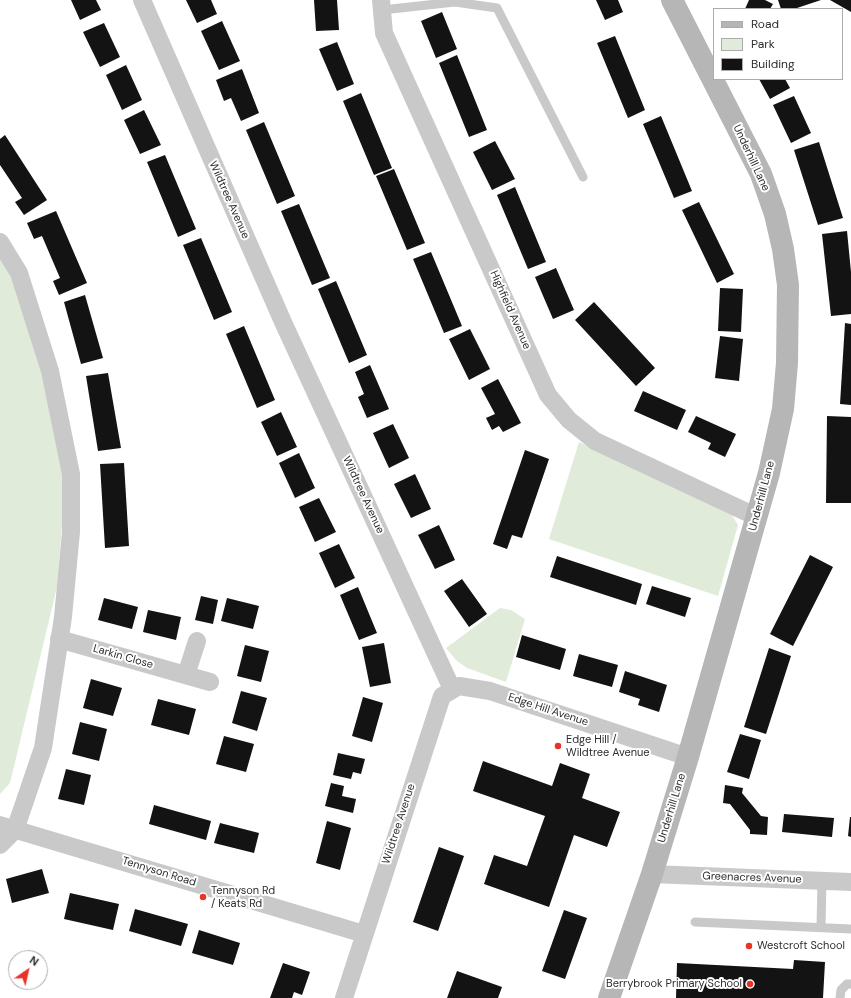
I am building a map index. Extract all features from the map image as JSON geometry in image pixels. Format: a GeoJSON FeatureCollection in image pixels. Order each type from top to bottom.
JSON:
{"type":"FeatureCollection","features":[{"type":"Feature","properties":{"kind":"street","name":"Wildtree Avenue"},"geometry":{"type":"LineString","coordinates":[[142,0],[283,322],[452,689],[442,696],[435,713],[344,998]]}},
{"type":"Feature","properties":{"kind":"street","name":"Underhill Lane"},"geometry":{"type":"LineString","coordinates":[[609,998],[652,874],[688,757],[769,473],[783,410],[789,317],[788,285],[783,249],[775,214],[761,174],[672,0]]}},
{"type":"Feature","properties":{"kind":"street","name":"Highfield Avenue"},"geometry":{"type":"LineString","coordinates":[[382,5],[384,33],[548,394],[569,420],[595,441],[757,517]]}},
{"type":"Feature","properties":{"kind":"street"},"geometry":{"type":"LineString","coordinates":[[0,242],[19,273],[50,371],[71,474],[71,532],[63,617],[42,748],[0,845]]}},
{"type":"Feature","properties":{"kind":"street","name":"Larkin Close"},"geometry":{"type":"LineString","coordinates":[[59,639],[210,682]]}},
{"type":"Feature","properties":{"kind":"street"},"geometry":{"type":"LineString","coordinates":[[186,674],[196,641]]}},
{"type":"Feature","properties":{"kind":"street","name":"Edge Hill Avenue"},"geometry":{"type":"LineString","coordinates":[[452,689],[459,686],[490,691],[688,757]]}},
{"type":"Feature","properties":{"kind":"street","name":"Tennyson Road"},"geometry":{"type":"LineString","coordinates":[[7,827],[364,934]]}},
{"type":"Feature","properties":{"kind":"street","name":"Greenacres Avenue"},"geometry":{"type":"LineString","coordinates":[[652,874],[851,882]]}},
{"type":"Feature","properties":{"kind":"lane"},"geometry":{"type":"LineString","coordinates":[[382,5],[454,2],[497,8],[583,177]]}},
{"type":"Feature","properties":{"kind":"lane"},"geometry":{"type":"LineString","coordinates":[[821,927],[822,880]]}},
{"type":"Feature","properties":{"kind":"lane"},"geometry":{"type":"LineString","coordinates":[[695,922],[851,928]]}},
{"type":"Feature","properties":{"kind":"lane"},"geometry":{"type":"LineString","coordinates":[[840,998],[841,990],[847,984],[851,984]]}},
{"type":"Feature","properties":{"kind":"green space"},"geometry":{"type":"Polygon","coordinates":[[[0,257],[13,277],[44,369],[66,475],[57,587],[10,783],[0,794],[0,257]]]}},
{"type":"Feature","properties":{"kind":"green space"},"geometry":{"type":"Polygon","coordinates":[[[579,442],[730,512],[738,525],[718,596],[549,539],[579,442]]]}},
{"type":"Feature","properties":{"kind":"green space"},"geometry":{"type":"Polygon","coordinates":[[[500,608],[511,610],[525,619],[506,682],[467,668],[457,661],[446,648],[500,608]]]}},
{"type":"Feature","properties":{"kind":"building"},"geometry":{"type":"Polygon","coordinates":[[[71,0],[96,0],[101,10],[80,20],[71,0]]]}},
{"type":"Feature","properties":{"kind":"building"},"geometry":{"type":"Polygon","coordinates":[[[186,0],[211,0],[217,14],[197,23],[186,0]]]}},
{"type":"Feature","properties":{"kind":"building"},"geometry":{"type":"Polygon","coordinates":[[[314,0],[337,0],[339,30],[316,31],[314,0]]]}},
{"type":"Feature","properties":{"kind":"building"},"geometry":{"type":"Polygon","coordinates":[[[596,0],[618,0],[623,12],[605,20],[596,0]]]}},
{"type":"Feature","properties":{"kind":"building"},"geometry":{"type":"Polygon","coordinates":[[[749,0],[765,0],[773,4],[771,8],[745,8],[749,0]]]}},
{"type":"Feature","properties":{"kind":"building"},"geometry":{"type":"Polygon","coordinates":[[[778,0],[821,0],[797,8],[781,8],[778,0]]]}},
{"type":"Feature","properties":{"kind":"building"},"geometry":{"type":"Polygon","coordinates":[[[830,0],[851,0],[851,12],[830,0]]]}},
{"type":"Feature","properties":{"kind":"building"},"geometry":{"type":"Polygon","coordinates":[[[442,12],[457,49],[436,58],[421,21],[442,12]]]}},
{"type":"Feature","properties":{"kind":"building"},"geometry":{"type":"Polygon","coordinates":[[[222,21],[240,61],[219,70],[201,31],[222,21]]]}},
{"type":"Feature","properties":{"kind":"building"},"geometry":{"type":"Polygon","coordinates":[[[104,23],[120,57],[100,67],[83,32],[104,23]]]}},
{"type":"Feature","properties":{"kind":"building"},"geometry":{"type":"Polygon","coordinates":[[[615,36],[645,110],[628,118],[597,43],[615,36]]]}},
{"type":"Feature","properties":{"kind":"building"},"geometry":{"type":"Polygon","coordinates":[[[337,42],[354,84],[337,91],[319,49],[337,42]]]}},
{"type":"Feature","properties":{"kind":"building"},"geometry":{"type":"Polygon","coordinates":[[[457,55],[487,130],[469,137],[439,63],[457,55]]]}},
{"type":"Feature","properties":{"kind":"building"},"geometry":{"type":"Polygon","coordinates":[[[126,65],[142,100],[122,110],[106,75],[126,65]]]}},
{"type":"Feature","properties":{"kind":"building"},"geometry":{"type":"Polygon","coordinates":[[[242,69],[259,113],[241,121],[231,98],[224,101],[216,80],[242,69]]]}},
{"type":"Feature","properties":{"kind":"building"},"geometry":{"type":"Polygon","coordinates":[[[760,80],[786,80],[790,88],[770,99],[760,80]]]}},
{"type":"Feature","properties":{"kind":"building"},"geometry":{"type":"Polygon","coordinates":[[[361,93],[392,168],[374,175],[343,101],[361,93]]]}},
{"type":"Feature","properties":{"kind":"building"},"geometry":{"type":"Polygon","coordinates":[[[794,96],[811,133],[791,143],[773,105],[794,96]]]}},
{"type":"Feature","properties":{"kind":"building"},"geometry":{"type":"Polygon","coordinates":[[[144,110],[161,145],[140,154],[124,120],[144,110]]]}},
{"type":"Feature","properties":{"kind":"building"},"geometry":{"type":"Polygon","coordinates":[[[661,116],[692,191],[674,198],[643,124],[661,116]]]}},
{"type":"Feature","properties":{"kind":"building"},"geometry":{"type":"Polygon","coordinates":[[[264,122],[295,196],[277,204],[246,130],[264,122]]]}},
{"type":"Feature","properties":{"kind":"building"},"geometry":{"type":"Polygon","coordinates":[[[5,135],[47,200],[24,215],[15,202],[22,198],[0,165],[0,139],[5,135]]]}},
{"type":"Feature","properties":{"kind":"building"},"geometry":{"type":"Polygon","coordinates":[[[495,141],[515,179],[492,190],[473,152],[495,141]]]}},
{"type":"Feature","properties":{"kind":"building"},"geometry":{"type":"Polygon","coordinates":[[[819,142],[843,218],[818,225],[794,150],[819,142]]]}},
{"type":"Feature","properties":{"kind":"building"},"geometry":{"type":"Polygon","coordinates":[[[165,155],[196,229],[178,237],[147,162],[165,155]]]}},
{"type":"Feature","properties":{"kind":"building"},"geometry":{"type":"Polygon","coordinates":[[[394,169],[425,243],[407,250],[376,176],[394,169]]]}},
{"type":"Feature","properties":{"kind":"building"},"geometry":{"type":"Polygon","coordinates":[[[515,187],[546,262],[528,269],[497,195],[515,187]]]}},
{"type":"Feature","properties":{"kind":"building"},"geometry":{"type":"Polygon","coordinates":[[[699,202],[734,274],[717,283],[682,210],[699,202]]]}},
{"type":"Feature","properties":{"kind":"building"},"geometry":{"type":"Polygon","coordinates":[[[299,204],[330,278],[312,285],[281,211],[299,204]]]}},
{"type":"Feature","properties":{"kind":"building"},"geometry":{"type":"Polygon","coordinates":[[[56,211],[87,283],[59,295],[53,281],[60,278],[42,236],[34,239],[27,223],[56,211]]]}},
{"type":"Feature","properties":{"kind":"building"},"geometry":{"type":"Polygon","coordinates":[[[847,231],[851,272],[851,314],[831,316],[822,234],[847,231]]]}},
{"type":"Feature","properties":{"kind":"building"},"geometry":{"type":"Polygon","coordinates":[[[201,238],[232,312],[214,320],[183,245],[201,238]]]}},
{"type":"Feature","properties":{"kind":"building"},"geometry":{"type":"Polygon","coordinates":[[[431,252],[462,326],[444,333],[413,259],[431,252]]]}},
{"type":"Feature","properties":{"kind":"building"},"geometry":{"type":"Polygon","coordinates":[[[556,268],[574,310],[553,319],[535,277],[556,268]]]}},
{"type":"Feature","properties":{"kind":"building"},"geometry":{"type":"Polygon","coordinates":[[[336,281],[367,355],[349,363],[318,289],[336,281]]]}},
{"type":"Feature","properties":{"kind":"building"},"geometry":{"type":"Polygon","coordinates":[[[720,288],[743,289],[741,332],[718,331],[720,288]]]}},
{"type":"Feature","properties":{"kind":"building"},"geometry":{"type":"Polygon","coordinates":[[[85,295],[103,358],[81,364],[64,302],[85,295]]]}},
{"type":"Feature","properties":{"kind":"building"},"geometry":{"type":"Polygon","coordinates":[[[594,302],[655,368],[636,386],[575,320],[594,302]]]}},
{"type":"Feature","properties":{"kind":"building"},"geometry":{"type":"Polygon","coordinates":[[[845,323],[851,324],[851,405],[840,404],[845,323]]]}},
{"type":"Feature","properties":{"kind":"building"},"geometry":{"type":"Polygon","coordinates":[[[244,326],[275,400],[257,408],[226,334],[244,326]]]}},
{"type":"Feature","properties":{"kind":"building"},"geometry":{"type":"Polygon","coordinates":[[[470,329],[490,369],[469,380],[449,339],[470,329]]]}},
{"type":"Feature","properties":{"kind":"building"},"geometry":{"type":"Polygon","coordinates":[[[720,336],[743,339],[739,381],[715,378],[720,336]]]}},
{"type":"Feature","properties":{"kind":"building"},"geometry":{"type":"Polygon","coordinates":[[[370,365],[389,409],[367,418],[358,397],[364,394],[355,372],[370,365]]]}},
{"type":"Feature","properties":{"kind":"building"},"geometry":{"type":"Polygon","coordinates":[[[108,373],[121,448],[98,451],[86,376],[108,373]]]}},
{"type":"Feature","properties":{"kind":"building"},"geometry":{"type":"Polygon","coordinates":[[[498,379],[521,423],[503,432],[499,426],[492,430],[486,418],[495,414],[481,388],[498,379]]]}},
{"type":"Feature","properties":{"kind":"building"},"geometry":{"type":"Polygon","coordinates":[[[643,391],[686,410],[677,430],[634,411],[643,391]]]}},
{"type":"Feature","properties":{"kind":"building"},"geometry":{"type":"Polygon","coordinates":[[[281,412],[297,447],[277,456],[261,422],[281,412]]]}},
{"type":"Feature","properties":{"kind":"building"},"geometry":{"type":"Polygon","coordinates":[[[696,416],[736,434],[725,457],[708,449],[711,443],[688,432],[696,416]]]}},
{"type":"Feature","properties":{"kind":"building"},"geometry":{"type":"Polygon","coordinates":[[[827,416],[851,417],[851,503],[826,503],[827,416]]]}},
{"type":"Feature","properties":{"kind":"building"},"geometry":{"type":"Polygon","coordinates":[[[393,424],[409,458],[389,468],[373,433],[393,424]]]}},
{"type":"Feature","properties":{"kind":"building"},"geometry":{"type":"Polygon","coordinates":[[[525,450],[549,459],[522,538],[512,535],[507,549],[493,544],[525,450]]]}},
{"type":"Feature","properties":{"kind":"building"},"geometry":{"type":"Polygon","coordinates":[[[299,453],[315,488],[295,498],[279,463],[299,453]]]}},
{"type":"Feature","properties":{"kind":"building"},"geometry":{"type":"Polygon","coordinates":[[[124,463],[129,546],[105,548],[100,464],[124,463]]]}},
{"type":"Feature","properties":{"kind":"building"},"geometry":{"type":"Polygon","coordinates":[[[415,474],[431,509],[411,518],[394,484],[415,474]]]}},
{"type":"Feature","properties":{"kind":"building"},"geometry":{"type":"Polygon","coordinates":[[[319,498],[336,532],[315,542],[299,507],[319,498]]]}},
{"type":"Feature","properties":{"kind":"building"},"geometry":{"type":"Polygon","coordinates":[[[439,525],[455,560],[435,569],[418,535],[439,525]]]}},
{"type":"Feature","properties":{"kind":"building"},"geometry":{"type":"Polygon","coordinates":[[[339,544],[355,578],[335,588],[319,553],[339,544]]]}},
{"type":"Feature","properties":{"kind":"building"},"geometry":{"type":"Polygon","coordinates":[[[810,555],[833,567],[793,646],[770,634],[810,555]]]}},
{"type":"Feature","properties":{"kind":"building"},"geometry":{"type":"Polygon","coordinates":[[[557,556],[642,584],[636,605],[550,577],[557,556]]]}},
{"type":"Feature","properties":{"kind":"building"},"geometry":{"type":"Polygon","coordinates":[[[462,579],[487,614],[469,627],[444,591],[462,579]]]}},
{"type":"Feature","properties":{"kind":"building"},"geometry":{"type":"Polygon","coordinates":[[[652,586],[691,598],[685,617],[646,604],[652,586]]]}},
{"type":"Feature","properties":{"kind":"building"},"geometry":{"type":"Polygon","coordinates":[[[358,587],[377,633],[359,640],[340,595],[358,587]]]}},
{"type":"Feature","properties":{"kind":"building"},"geometry":{"type":"Polygon","coordinates":[[[201,596],[218,600],[213,624],[195,620],[201,596]]]}},
{"type":"Feature","properties":{"kind":"building"},"geometry":{"type":"Polygon","coordinates":[[[104,598],[138,607],[132,629],[98,620],[104,598]]]}},
{"type":"Feature","properties":{"kind":"building"},"geometry":{"type":"Polygon","coordinates":[[[227,598],[259,606],[253,629],[221,621],[227,598]]]}},
{"type":"Feature","properties":{"kind":"building"},"geometry":{"type":"Polygon","coordinates":[[[148,610],[181,617],[176,640],[143,632],[148,610]]]}},
{"type":"Feature","properties":{"kind":"building"},"geometry":{"type":"Polygon","coordinates":[[[522,635],[566,649],[560,670],[516,657],[522,635]]]}},
{"type":"Feature","properties":{"kind":"building"},"geometry":{"type":"Polygon","coordinates":[[[384,643],[391,683],[370,687],[362,647],[384,643]]]}},
{"type":"Feature","properties":{"kind":"building"},"geometry":{"type":"Polygon","coordinates":[[[245,645],[269,651],[261,682],[237,676],[245,645]]]}},
{"type":"Feature","properties":{"kind":"building"},"geometry":{"type":"Polygon","coordinates":[[[769,648],[791,656],[766,734],[744,727],[769,648]]]}},
{"type":"Feature","properties":{"kind":"building"},"geometry":{"type":"Polygon","coordinates":[[[579,654],[618,665],[612,687],[573,676],[579,654]]]}},
{"type":"Feature","properties":{"kind":"building"},"geometry":{"type":"Polygon","coordinates":[[[625,671],[667,685],[659,712],[638,705],[640,699],[619,692],[625,671]]]}},
{"type":"Feature","properties":{"kind":"building"},"geometry":{"type":"Polygon","coordinates":[[[91,679],[122,688],[113,716],[83,708],[91,679]]]}},
{"type":"Feature","properties":{"kind":"building"},"geometry":{"type":"Polygon","coordinates":[[[241,691],[267,698],[257,731],[232,723],[241,691]]]}},
{"type":"Feature","properties":{"kind":"building"},"geometry":{"type":"Polygon","coordinates":[[[363,697],[383,703],[372,742],[352,736],[363,697]]]}},
{"type":"Feature","properties":{"kind":"building"},"geometry":{"type":"Polygon","coordinates":[[[158,699],[196,709],[189,735],[151,725],[158,699]]]}},
{"type":"Feature","properties":{"kind":"building"},"geometry":{"type":"Polygon","coordinates":[[[80,722],[107,729],[99,761],[72,754],[80,722]]]}},
{"type":"Feature","properties":{"kind":"building"},"geometry":{"type":"Polygon","coordinates":[[[740,734],[761,740],[749,779],[727,772],[740,734]]]}},
{"type":"Feature","properties":{"kind":"building"},"geometry":{"type":"Polygon","coordinates":[[[224,736],[254,744],[246,772],[216,764],[224,736]]]}},
{"type":"Feature","properties":{"kind":"building"},"geometry":{"type":"Polygon","coordinates":[[[338,753],[365,759],[361,774],[353,772],[351,779],[333,775],[338,753]]]}},
{"type":"Feature","properties":{"kind":"building"},"geometry":{"type":"Polygon","coordinates":[[[483,761],[552,786],[560,763],[590,774],[582,798],[620,812],[607,847],[574,835],[549,907],[484,884],[494,855],[527,866],[545,816],[473,791],[483,761]]]}},
{"type":"Feature","properties":{"kind":"building"},"geometry":{"type":"Polygon","coordinates":[[[66,769],[91,775],[84,805],[58,799],[66,769]]]}},
{"type":"Feature","properties":{"kind":"building"},"geometry":{"type":"Polygon","coordinates":[[[331,783],[344,786],[342,796],[356,799],[353,813],[325,806],[331,783]]]}},
{"type":"Feature","properties":{"kind":"building"},"geometry":{"type":"Polygon","coordinates":[[[725,785],[743,788],[742,793],[761,816],[768,817],[767,835],[750,834],[750,830],[730,804],[723,803],[725,785]]]}},
{"type":"Feature","properties":{"kind":"building"},"geometry":{"type":"Polygon","coordinates":[[[154,805],[211,821],[206,840],[149,824],[154,805]]]}},
{"type":"Feature","properties":{"kind":"building"},"geometry":{"type":"Polygon","coordinates":[[[784,814],[834,818],[832,837],[782,832],[784,814]]]}},
{"type":"Feature","properties":{"kind":"building"},"geometry":{"type":"Polygon","coordinates":[[[851,817],[851,837],[848,836],[851,817]]]}},
{"type":"Feature","properties":{"kind":"building"},"geometry":{"type":"Polygon","coordinates":[[[327,821],[351,828],[340,870],[316,863],[327,821]]]}},
{"type":"Feature","properties":{"kind":"building"},"geometry":{"type":"Polygon","coordinates":[[[220,823],[259,833],[254,853],[214,843],[220,823]]]}},
{"type":"Feature","properties":{"kind":"building"},"geometry":{"type":"Polygon","coordinates":[[[439,847],[464,856],[438,931],[413,922],[439,847]]]}},
{"type":"Feature","properties":{"kind":"building"},"geometry":{"type":"Polygon","coordinates":[[[42,869],[49,893],[12,903],[6,879],[42,869]]]}},
{"type":"Feature","properties":{"kind":"building"},"geometry":{"type":"Polygon","coordinates":[[[70,893],[119,904],[113,930],[64,919],[70,893]]]}},
{"type":"Feature","properties":{"kind":"building"},"geometry":{"type":"Polygon","coordinates":[[[135,909],[188,924],[181,946],[129,931],[135,909]]]}},
{"type":"Feature","properties":{"kind":"building"},"geometry":{"type":"Polygon","coordinates":[[[564,910],[587,918],[565,979],[542,971],[564,910]]]}},
{"type":"Feature","properties":{"kind":"building"},"geometry":{"type":"Polygon","coordinates":[[[199,930],[240,943],[233,965],[192,953],[199,930]]]}},
{"type":"Feature","properties":{"kind":"building","name":"Berrybrook Primary School"},"geometry":{"type":"Polygon","coordinates":[[[794,960],[825,962],[823,998],[676,998],[677,963],[793,969],[794,960]]]}},
{"type":"Feature","properties":{"kind":"building"},"geometry":{"type":"Polygon","coordinates":[[[283,963],[310,972],[302,995],[294,992],[292,998],[270,998],[283,963]]]}},
{"type":"Feature","properties":{"kind":"building"},"geometry":{"type":"Polygon","coordinates":[[[457,971],[502,987],[498,998],[447,998],[457,971]]]}},
{"type":"Feature","properties":{"kind":"place","name":"Edge Hill / Wildtree Avenue"},"geometry":{"type":"Point","coordinates":[558,746]}},
{"type":"Feature","properties":{"kind":"place","name":"Tennyson Rd / Keats Rd"},"geometry":{"type":"Point","coordinates":[203,897]}},
{"type":"Feature","properties":{"kind":"place","name":"Westcroft School"},"geometry":{"type":"Point","coordinates":[749,946]}},
{"type":"Feature","properties":{"kind":"place","name":"Berrybrook Primary School"},"geometry":{"type":"Point","coordinates":[750,984]}}]}
